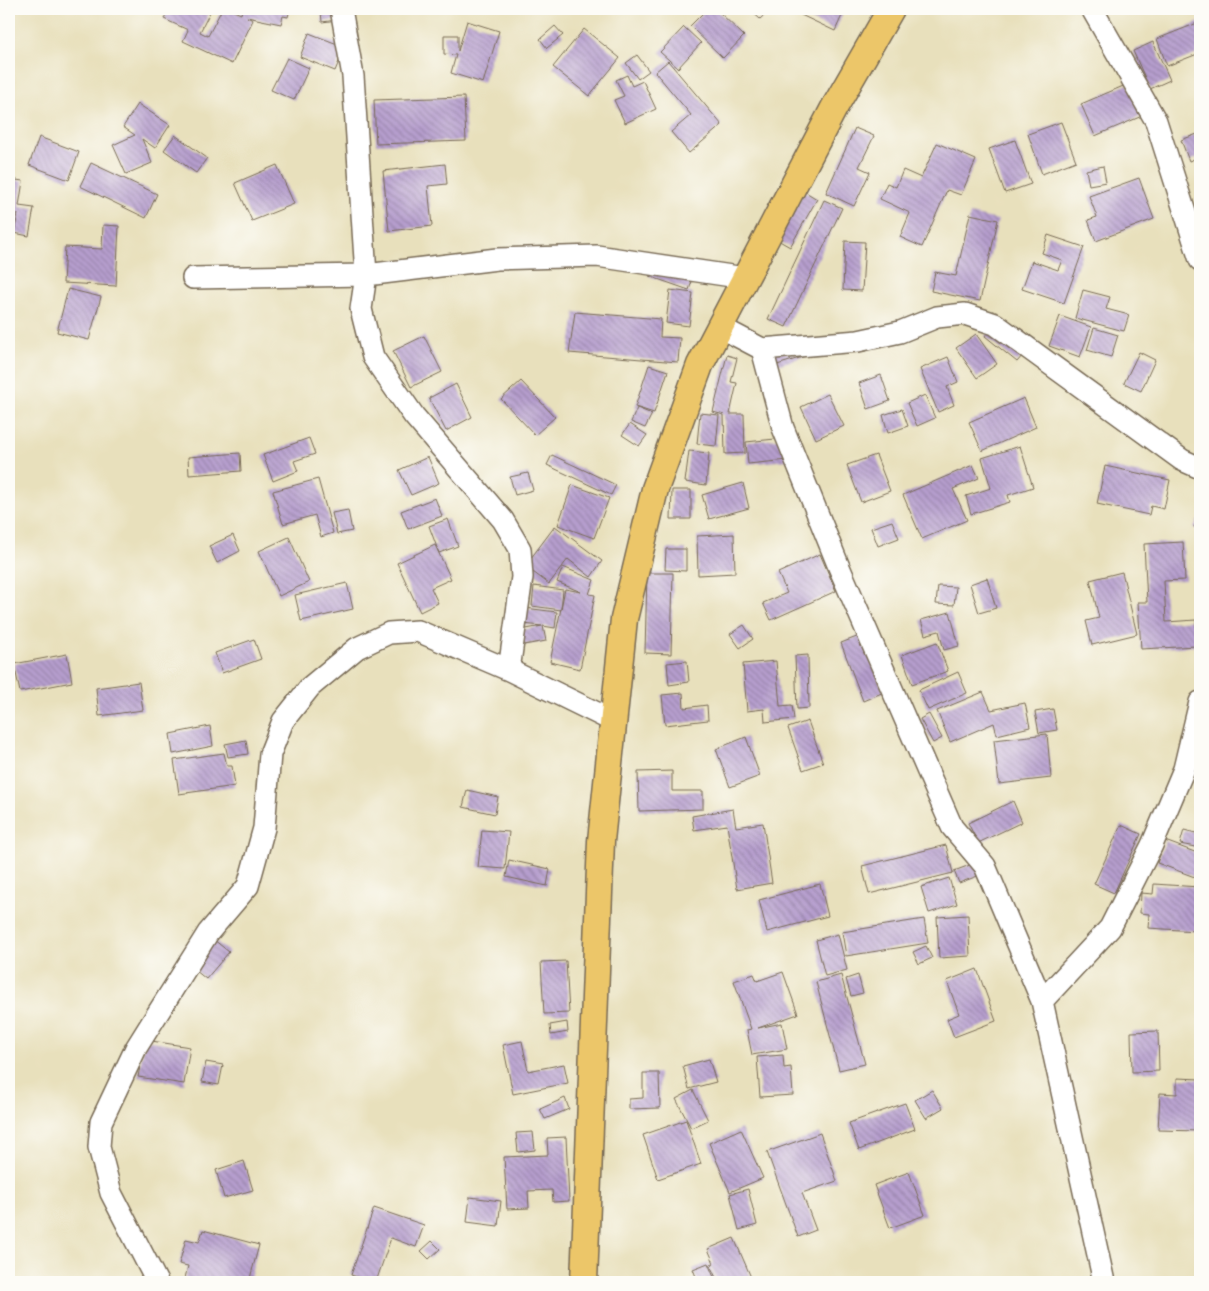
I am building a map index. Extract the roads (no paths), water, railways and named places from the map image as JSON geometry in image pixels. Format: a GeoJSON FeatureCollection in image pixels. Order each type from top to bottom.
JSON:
{"type":"FeatureCollection","features":[{"type":"Feature","properties":{"kind":"main road"},"geometry":{"type":"LineString","coordinates":[[584,1282],[601,841],[624,619],[655,489],[700,365],[834,108],[891,9]]}},
{"type":"Feature","properties":{"kind":"street"},"geometry":{"type":"LineString","coordinates":[[341,9],[353,76],[366,275],[361,309],[373,357],[414,416],[503,520],[520,549],[522,577],[508,670]]}},
{"type":"Feature","properties":{"kind":"street"},"geometry":{"type":"LineString","coordinates":[[1092,9],[1156,121],[1200,260]]}},
{"type":"Feature","properties":{"kind":"street"},"geometry":{"type":"LineString","coordinates":[[193,278],[366,275],[497,259],[597,256],[745,278]]}},
{"type":"Feature","properties":{"kind":"street"},"geometry":{"type":"LineString","coordinates":[[720,327],[762,349],[858,341],[900,332],[937,317],[965,314],[995,324],[1182,460],[1200,468]]}},
{"type":"Feature","properties":{"kind":"street"},"geometry":{"type":"LineString","coordinates":[[762,349],[783,428],[839,566],[952,828],[985,866],[1042,1001],[1104,1282]]}},
{"type":"Feature","properties":{"kind":"street"},"geometry":{"type":"LineString","coordinates":[[157,1282],[111,1193],[99,1147],[101,1122],[136,1048],[208,933],[248,886],[264,828],[270,754],[283,721],[310,687],[357,648],[389,633],[418,631],[508,670],[613,721]]}},
{"type":"Feature","properties":{"kind":"street"},"geometry":{"type":"LineString","coordinates":[[1042,1001],[1110,928],[1152,845],[1184,769],[1200,702]]}}]}
